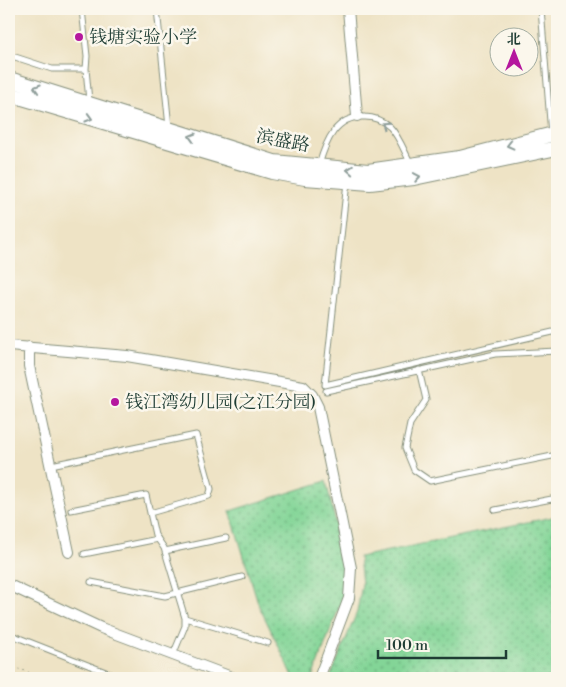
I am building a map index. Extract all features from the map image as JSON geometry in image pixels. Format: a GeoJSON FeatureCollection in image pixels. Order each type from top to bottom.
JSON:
{"type":"FeatureCollection","features":[{"type":"Feature","properties":{"kind":"main road","name":"滨盛路"},"geometry":{"type":"LineString","coordinates":[[9,79],[274,162],[319,167],[368,171],[411,165],[460,158],[554,134]]}},
{"type":"Feature","properties":{"kind":"main road","name":"滨盛路"},"geometry":{"type":"LineString","coordinates":[[9,94],[272,172],[304,178],[370,183],[414,178],[557,148]]}},
{"type":"Feature","properties":{"kind":"street"},"geometry":{"type":"LineString","coordinates":[[348,9],[358,116]]}},
{"type":"Feature","properties":{"kind":"street"},"geometry":{"type":"LineString","coordinates":[[9,346],[127,356],[303,386],[312,394],[318,407],[351,568],[350,598],[319,678]]}},
{"type":"Feature","properties":{"kind":"street"},"geometry":{"type":"LineString","coordinates":[[29,347],[29,366],[69,552]]}},
{"type":"Feature","properties":{"kind":"street"},"geometry":{"type":"LineString","coordinates":[[9,585],[101,628],[234,678]]}},
{"type":"Feature","properties":{"kind":"lane"},"geometry":{"type":"LineString","coordinates":[[82,9],[87,56],[86,69],[89,104]]}},
{"type":"Feature","properties":{"kind":"lane"},"geometry":{"type":"LineString","coordinates":[[157,9],[170,130]]}},
{"type":"Feature","properties":{"kind":"lane"},"geometry":{"type":"LineString","coordinates":[[541,9],[554,134]]}},
{"type":"Feature","properties":{"kind":"lane"},"geometry":{"type":"LineString","coordinates":[[9,55],[52,69],[86,69]]}},
{"type":"Feature","properties":{"kind":"lane"},"geometry":{"type":"LineString","coordinates":[[319,167],[324,148],[336,129],[344,121],[358,116],[370,117],[381,121],[391,129],[411,165]]}},
{"type":"Feature","properties":{"kind":"lane"},"geometry":{"type":"LineString","coordinates":[[347,181],[325,385],[557,331]]}},
{"type":"Feature","properties":{"kind":"lane"},"geometry":{"type":"LineString","coordinates":[[326,391],[495,354],[557,351]]}},
{"type":"Feature","properties":{"kind":"lane"},"geometry":{"type":"LineString","coordinates":[[420,370],[426,400],[410,424],[405,448],[414,470],[430,482],[557,456]]}},
{"type":"Feature","properties":{"kind":"lane"},"geometry":{"type":"LineString","coordinates":[[50,465],[196,434],[211,489],[209,496],[150,513]]}},
{"type":"Feature","properties":{"kind":"lane"},"geometry":{"type":"LineString","coordinates":[[71,510],[146,495],[155,534],[164,551],[185,618],[185,626],[173,655]]}},
{"type":"Feature","properties":{"kind":"lane"},"geometry":{"type":"LineString","coordinates":[[495,510],[557,498]]}},
{"type":"Feature","properties":{"kind":"lane"},"geometry":{"type":"LineString","coordinates":[[164,551],[226,538]]}},
{"type":"Feature","properties":{"kind":"lane"},"geometry":{"type":"LineString","coordinates":[[84,554],[158,539]]}},
{"type":"Feature","properties":{"kind":"lane"},"geometry":{"type":"LineString","coordinates":[[92,582],[165,596],[242,578]]}},
{"type":"Feature","properties":{"kind":"lane"},"geometry":{"type":"LineString","coordinates":[[185,618],[268,643]]}},
{"type":"Feature","properties":{"kind":"lane"},"geometry":{"type":"LineString","coordinates":[[9,634],[121,678]]}},
{"type":"Feature","properties":{"kind":"path"},"geometry":{"type":"LineString","coordinates":[[9,666],[47,678]]}},
{"type":"Feature","properties":{"kind":"green space"},"geometry":{"type":"Polygon","coordinates":[[[326,481],[344,559],[346,576],[344,595],[312,678],[294,678],[259,606],[230,511],[326,481]]]}},
{"type":"Feature","properties":{"kind":"green space"},"geometry":{"type":"Polygon","coordinates":[[[557,516],[557,678],[330,678],[357,612],[362,584],[359,557],[557,516]]]}},
{"type":"Feature","properties":{"kind":"place","name":"钱塘实验小学"},"geometry":{"type":"Point","coordinates":[79,37]}},
{"type":"Feature","properties":{"kind":"place","name":"钱江湾幼儿园(之江分园)"},"geometry":{"type":"Point","coordinates":[115,402]}}]}
